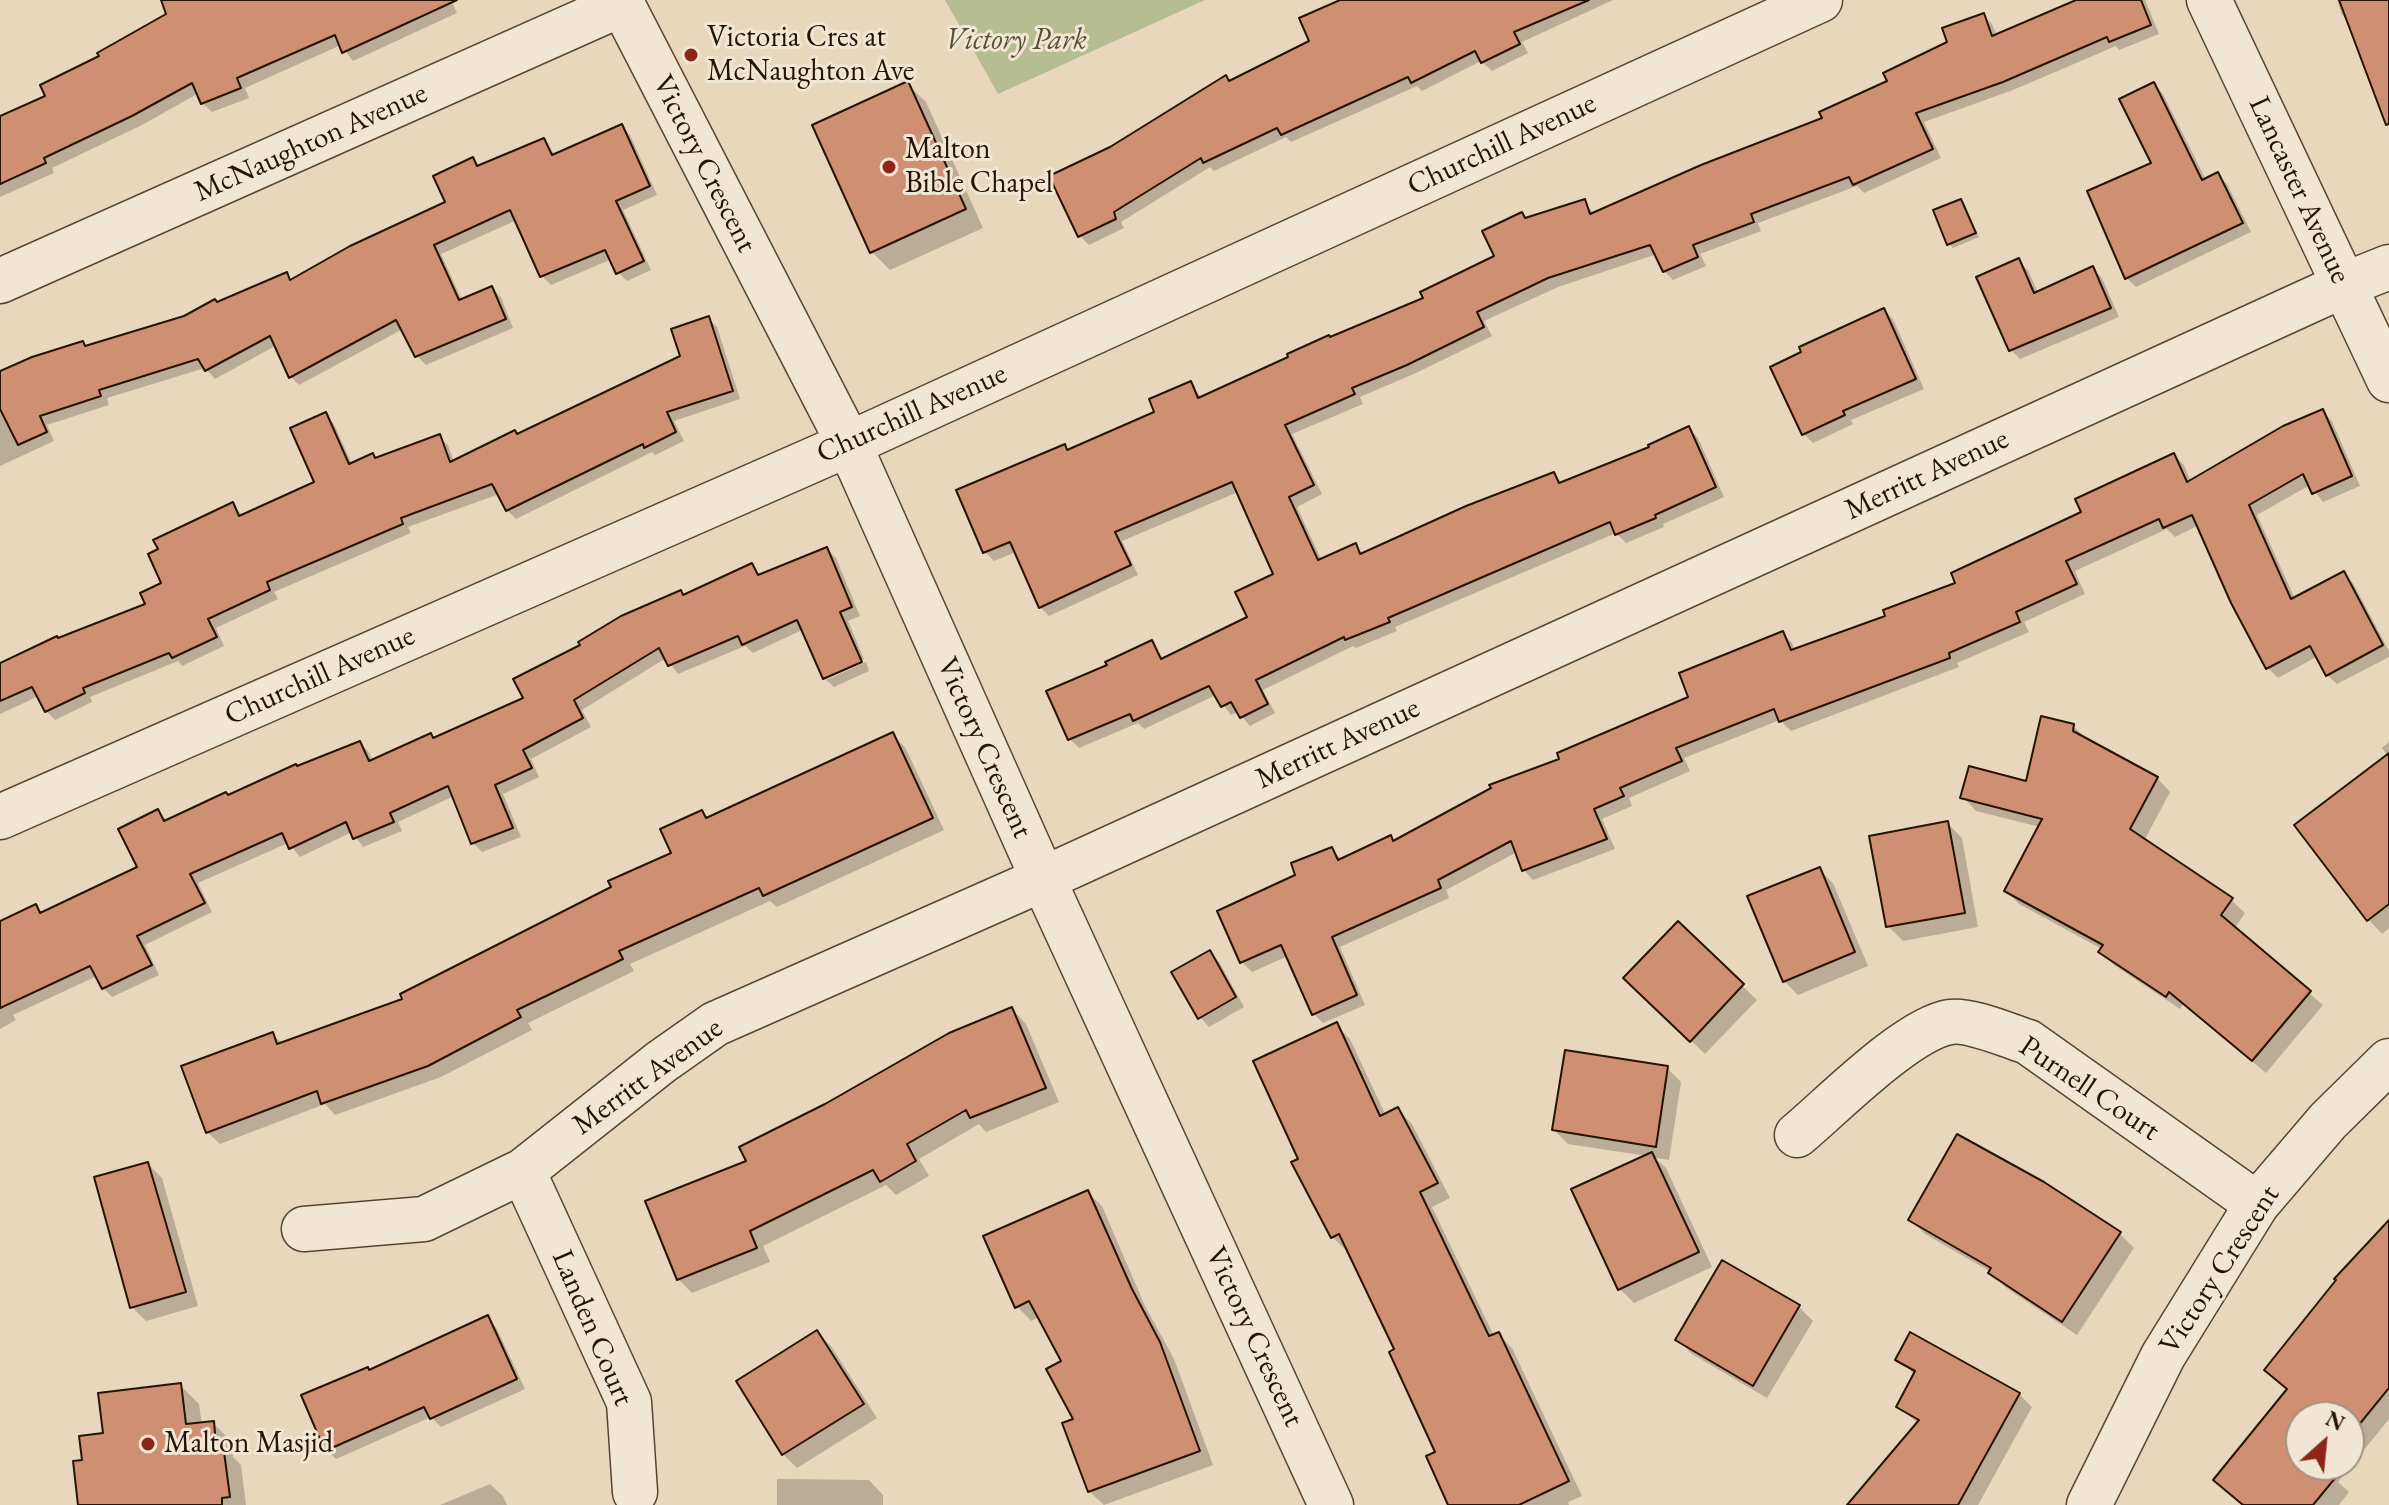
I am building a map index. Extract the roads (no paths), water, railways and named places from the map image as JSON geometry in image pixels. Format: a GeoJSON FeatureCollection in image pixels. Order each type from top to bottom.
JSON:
{"type":"FeatureCollection","features":[{"type":"Feature","properties":{"kind":"street","name":"Churchill Avenue"},"geometry":{"type":"LineString","coordinates":[[0,817],[849,444],[1820,0]]}},
{"type":"Feature","properties":{"kind":"street","name":"Lancaster Avenue"},"geometry":{"type":"LineString","coordinates":[[2209,0],[2389,380]]}},
{"type":"Feature","properties":{"kind":"street","name":"Victory Crescent"},"geometry":{"type":"LineString","coordinates":[[621,2],[849,444],[1043,879],[1331,1505]]}},
{"type":"Feature","properties":{"kind":"street","name":"McNaughton Avenue"},"geometry":{"type":"LineString","coordinates":[[0,281],[621,2]]}},
{"type":"Feature","properties":{"kind":"street","name":"Merritt Avenue"},"geometry":{"type":"LineString","coordinates":[[304,1229],[424,1219],[523,1171],[661,1062],[715,1024],[1043,879],[2389,267]]}},
{"type":"Feature","properties":{"kind":"street","name":"Purnell Court"},"geometry":{"type":"LineString","coordinates":[[1797,1135],[1909,1039],[1951,1022],[1988,1028],[2028,1042],[2257,1204]]}},
{"type":"Feature","properties":{"kind":"street","name":"Victory Crescent"},"geometry":{"type":"LineString","coordinates":[[2089,1505],[2163,1356],[2257,1204],[2328,1121],[2389,1061]]}},
{"type":"Feature","properties":{"kind":"street","name":"Landen Court"},"geometry":{"type":"LineString","coordinates":[[523,1171],[629,1402],[635,1492]]}},
{"type":"Feature","properties":{"kind":"place","name":"Victoria Cres at McNaughton Ave"},"geometry":{"type":"Point","coordinates":[691,55]}},
{"type":"Feature","properties":{"kind":"place","name":"Malton Bible Chapel"},"geometry":{"type":"Point","coordinates":[889,167]}},
{"type":"Feature","properties":{"kind":"place","name":"Malton Masjid"},"geometry":{"type":"Point","coordinates":[148,1444]}},
{"type":"Feature","properties":{"kind":"park label","name":"Victory Park"},"geometry":{"type":"Point","coordinates":[1016,41]}}]}
